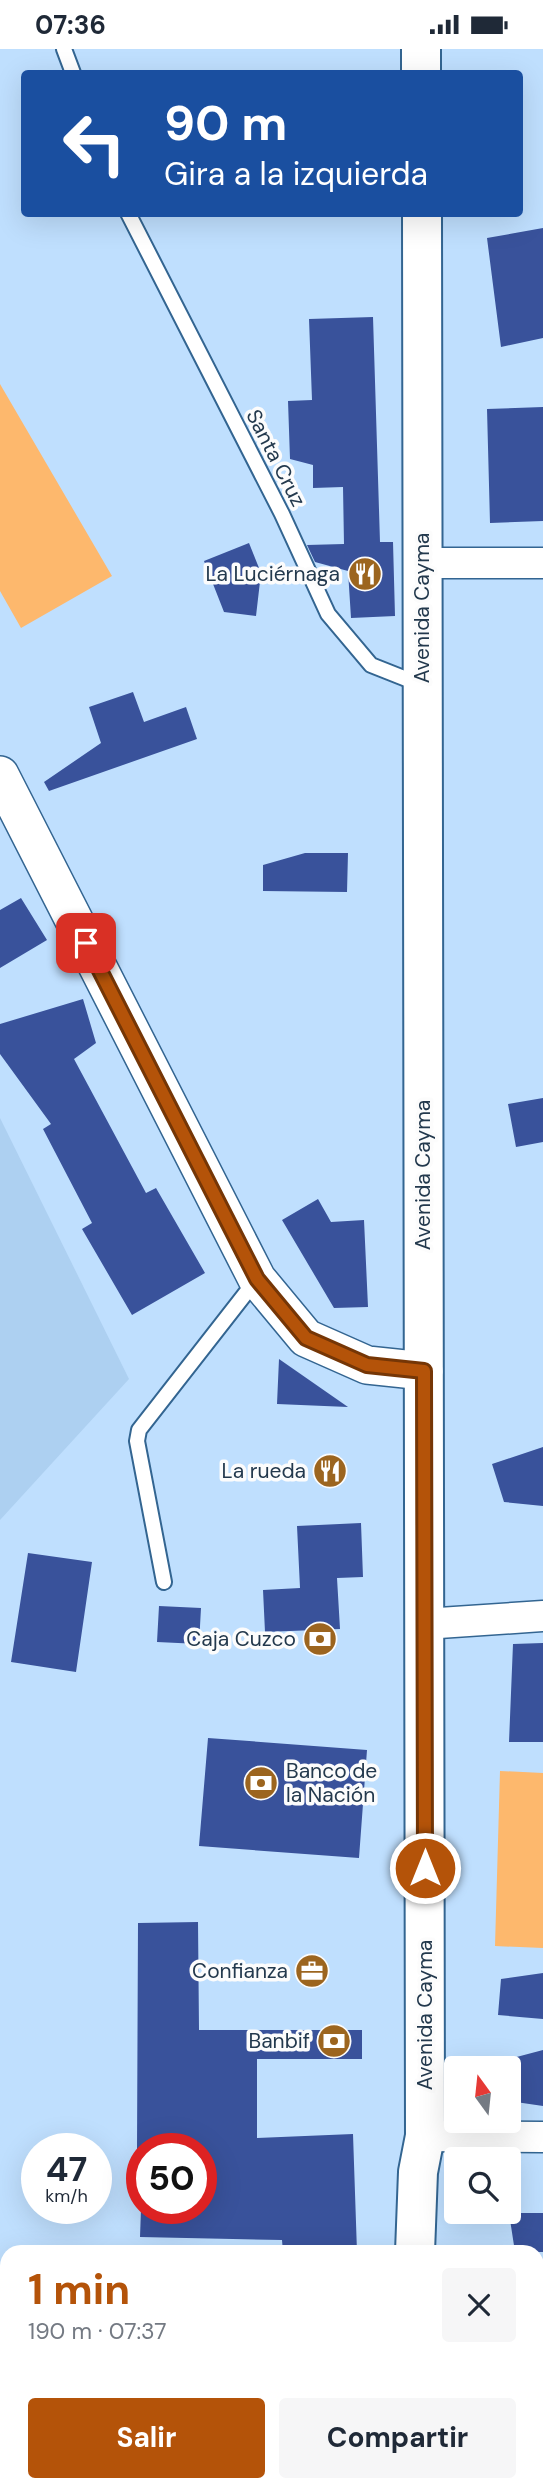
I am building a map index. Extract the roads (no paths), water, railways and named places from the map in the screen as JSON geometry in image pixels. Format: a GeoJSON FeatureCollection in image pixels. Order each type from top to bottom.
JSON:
{"type":"FeatureCollection","features":[{"type":"Feature","properties":{"kind":"main road"},"geometry":{"type":"LineString","coordinates":[[421,49],[421,70]]}},
{"type":"Feature","properties":{"kind":"main road","name":"Avenida Cayma"},"geometry":{"type":"LineString","coordinates":[[415,2245],[418,2172],[425,2136],[422,217]]}},
{"type":"Feature","properties":{"kind":"main road","name":"Avenida Cayma"},"geometry":{"type":"LineString","coordinates":[[425,2136],[436,2171],[441,2245]]}},
{"type":"Feature","properties":{"kind":"street"},"geometry":{"type":"LineString","coordinates":[[422,563],[543,563]]}},
{"type":"Feature","properties":{"kind":"street"},"geometry":{"type":"LineString","coordinates":[[0,775],[257,1279],[306,1338],[367,1365],[424,1371]]}},
{"type":"Feature","properties":{"kind":"street"},"geometry":{"type":"LineString","coordinates":[[424,1624],[543,1616]]}},
{"type":"Feature","properties":{"kind":"street"},"geometry":{"type":"LineString","coordinates":[[425,2136],[543,2137]]}},
{"type":"Feature","properties":{"kind":"lane"},"geometry":{"type":"LineString","coordinates":[[64,49],[73,70]]}},
{"type":"Feature","properties":{"kind":"lane","name":"Santa Cruz"},"geometry":{"type":"LineString","coordinates":[[130,217],[282,514],[328,614],[371,665],[422,685]]}},
{"type":"Feature","properties":{"kind":"lane"},"geometry":{"type":"LineString","coordinates":[[164,1582],[137,1441],[139,1430],[257,1279]]}},
{"type":"Feature","properties":{"kind":"place","name":"La Luciérnaga"},"geometry":{"type":"Point","coordinates":[365,574]}},
{"type":"Feature","properties":{"kind":"place","name":"La rueda"},"geometry":{"type":"Point","coordinates":[330,1471]}},
{"type":"Feature","properties":{"kind":"place","name":"Caja Cuzco"},"geometry":{"type":"Point","coordinates":[320,1639]}},
{"type":"Feature","properties":{"kind":"place","name":"Banco de la Nación"},"geometry":{"type":"Point","coordinates":[261,1783]}},
{"type":"Feature","properties":{"kind":"place","name":"Confianza"},"geometry":{"type":"Point","coordinates":[312,1971]}},
{"type":"Feature","properties":{"kind":"place","name":"Banbif"},"geometry":{"type":"Point","coordinates":[334,2041]}}]}
